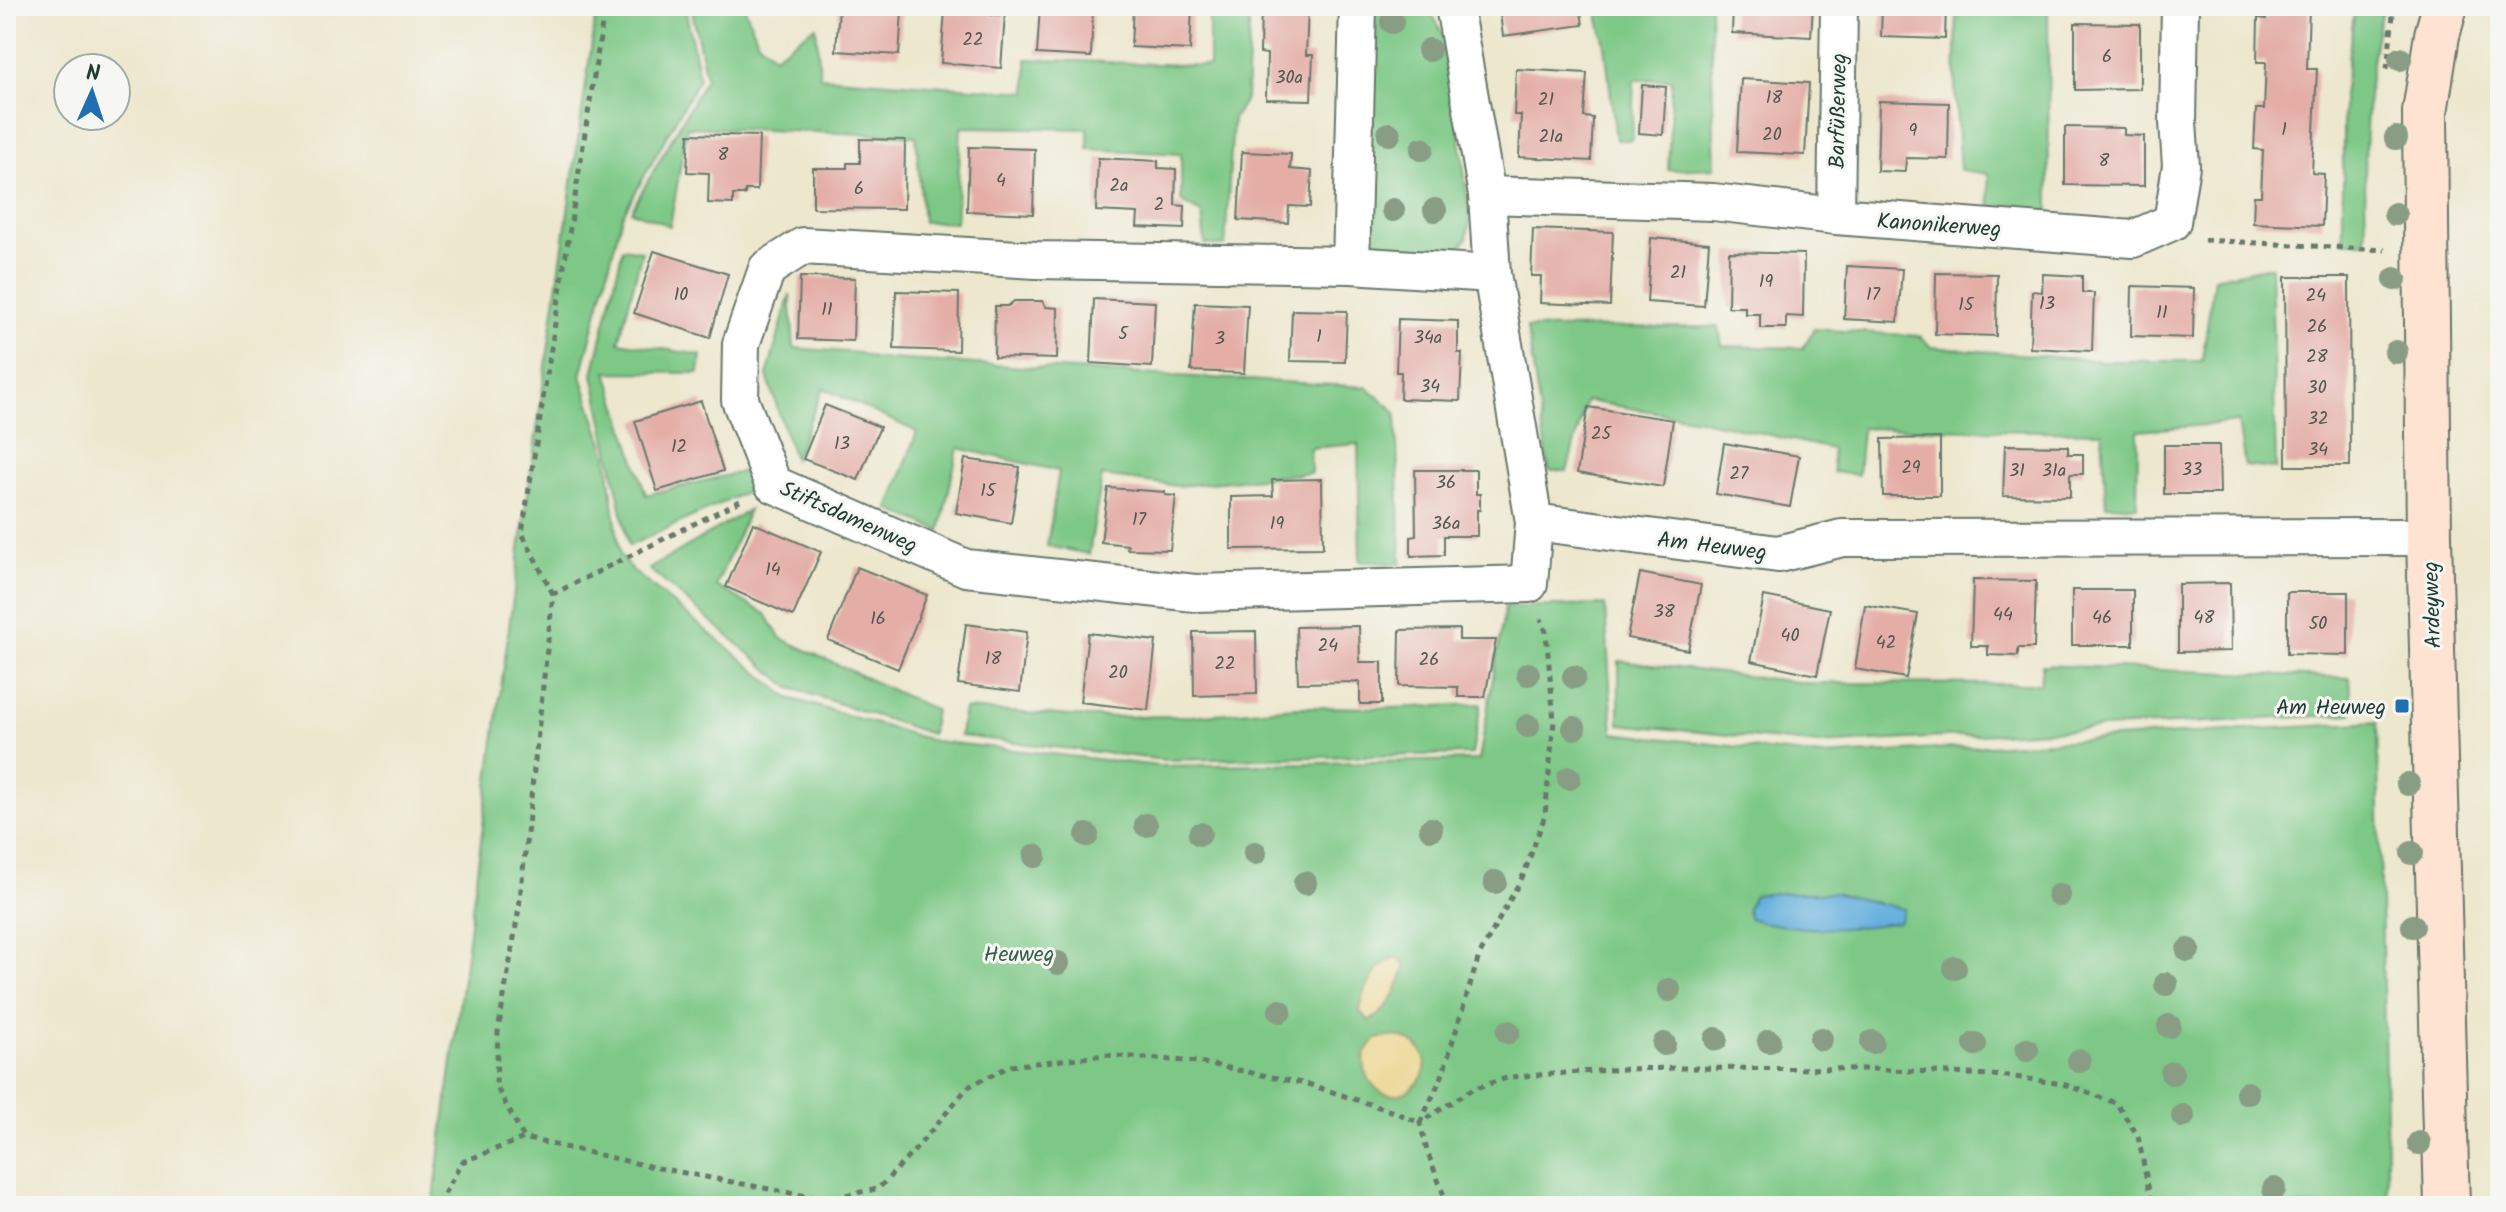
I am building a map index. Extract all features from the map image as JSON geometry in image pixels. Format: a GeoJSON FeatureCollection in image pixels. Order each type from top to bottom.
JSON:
{"type":"FeatureCollection","features":[{"type":"Feature","properties":{"kind":"main road","name":"Ardeyweg"},"geometry":{"type":"LineString","coordinates":[[2445,6],[2437,35],[2425,112],[2429,537],[2447,1206]]}},
{"type":"Feature","properties":{"kind":"street"},"geometry":{"type":"LineString","coordinates":[[1358,6],[1351,265],[1492,274]]}},
{"type":"Feature","properties":{"kind":"street"},"geometry":{"type":"LineString","coordinates":[[1454,6],[1487,195],[1492,274],[1534,522],[1529,584]]}},
{"type":"Feature","properties":{"kind":"street","name":"Barfüßerweg"},"geometry":{"type":"LineString","coordinates":[[1836,216],[1839,6]]}},
{"type":"Feature","properties":{"kind":"street"},"geometry":{"type":"LineString","coordinates":[[2162,227],[2172,222],[2181,166],[2178,122],[2180,6]]}},
{"type":"Feature","properties":{"kind":"street","name":"Kanonikerweg"},"geometry":{"type":"LineString","coordinates":[[1487,195],[1713,202],[1836,216],[2133,239],[2162,227]]}},
{"type":"Feature","properties":{"kind":"street","name":"Stiftsdamenweg"},"geometry":{"type":"LineString","coordinates":[[1351,265],[1036,260],[803,246],[767,269],[741,344],[740,400],[773,484],[966,568],[1195,593],[1529,584]]}},
{"type":"Feature","properties":{"kind":"street","name":"Am Heuweg"},"geometry":{"type":"LineString","coordinates":[[1534,522],[1778,554],[1842,538],[2429,537]]}},
{"type":"Feature","properties":{"kind":"path"},"geometry":{"type":"LineString","coordinates":[[524,1138],[496,1086],[498,1032],[519,908],[553,594],[522,533],[605,6]]}},
{"type":"Feature","properties":{"kind":"path"},"geometry":{"type":"LineString","coordinates":[[2162,227],[2199,239],[2426,253]]}},
{"type":"Feature","properties":{"kind":"path"},"geometry":{"type":"LineString","coordinates":[[553,594],[773,484]]}},
{"type":"Feature","properties":{"kind":"path"},"geometry":{"type":"LineString","coordinates":[[1448,1206],[1420,1123],[1442,1076],[1479,956],[1524,874],[1545,815],[1554,721],[1546,632],[1529,584]]}},
{"type":"Feature","properties":{"kind":"path"},"geometry":{"type":"LineString","coordinates":[[442,1206],[444,1194],[462,1162],[524,1138],[653,1167],[822,1199],[878,1189],[968,1087],[1010,1066],[1105,1055],[1199,1062],[1311,1085],[1420,1123]]}},
{"type":"Feature","properties":{"kind":"path"},"geometry":{"type":"LineString","coordinates":[[1420,1123],[1472,1089],[1510,1077],[1676,1068],[1873,1069],[2008,1076],[2063,1084],[2116,1103],[2138,1136],[2152,1206]]}},
{"type":"Feature","properties":{"kind":"green space","name":"Heuweg"},"geometry":{"type":"Polygon","coordinates":[[[597,6],[685,6],[699,78],[622,216],[581,376],[607,456],[620,555],[633,571],[789,698],[934,741],[1159,766],[1479,760],[1505,607],[1605,605],[1613,733],[1822,756],[2377,722],[2388,1206],[433,1206],[509,627],[597,6]]]}},
{"type":"Feature","properties":{"kind":"green space"},"geometry":{"type":"Polygon","coordinates":[[[691,6],[744,6],[758,41],[774,56],[816,26],[820,77],[1027,92],[1027,59],[1209,66],[1209,6],[1250,6],[1246,98],[1233,119],[1225,246],[1205,244],[1202,214],[1181,201],[1181,154],[1088,149],[1088,129],[961,127],[956,222],[923,222],[916,136],[687,127],[670,226],[631,211],[706,78],[691,6]]]}},
{"type":"Feature","properties":{"kind":"green space"},"geometry":{"type":"Polygon","coordinates":[[[1373,6],[1425,6],[1449,46],[1470,221],[1467,238],[1456,252],[1375,251],[1367,245],[1373,6]]]}},
{"type":"Feature","properties":{"kind":"green space"},"geometry":{"type":"Polygon","coordinates":[[[1596,6],[1710,6],[1715,168],[1668,170],[1672,79],[1634,80],[1632,140],[1616,140],[1605,45],[1596,6]]]}},
{"type":"Feature","properties":{"kind":"green space"},"geometry":{"type":"Polygon","coordinates":[[[1957,6],[2048,6],[2049,212],[1990,207],[1988,174],[1960,170],[1955,90],[1957,6]]]}},
{"type":"Feature","properties":{"kind":"green space"},"geometry":{"type":"Polygon","coordinates":[[[2355,6],[2383,6],[2368,94],[2366,242],[2343,242],[2343,96],[2355,6]]]}},
{"type":"Feature","properties":{"kind":"green space"},"geometry":{"type":"Polygon","coordinates":[[[623,248],[642,251],[619,342],[701,355],[699,373],[607,372],[646,495],[745,471],[750,490],[629,546],[593,374],[623,248]]]}},
{"type":"Feature","properties":{"kind":"green space"},"geometry":{"type":"Polygon","coordinates":[[[2271,266],[2276,469],[2245,466],[2238,422],[2138,431],[2137,506],[2106,505],[2102,432],[1862,428],[1858,475],[1833,472],[1832,449],[1698,419],[1586,401],[1567,471],[1549,471],[1527,328],[1719,327],[1722,346],[1803,348],[1814,329],[1920,336],[1931,347],[2104,361],[2202,361],[2214,278],[2271,266]]]}},
{"type":"Feature","properties":{"kind":"green space"},"geometry":{"type":"Polygon","coordinates":[[[790,294],[794,348],[859,353],[872,358],[1366,387],[1396,412],[1401,564],[1360,561],[1358,444],[1310,448],[1311,473],[1178,486],[1102,476],[1089,554],[1047,546],[1059,471],[958,448],[940,531],[889,509],[917,432],[823,388],[794,459],[767,376],[790,294]]]}},
{"type":"Feature","properties":{"kind":"green space"},"geometry":{"type":"Polygon","coordinates":[[[749,510],[716,586],[766,614],[780,638],[935,710],[931,734],[789,687],[649,569],[749,510]]]}},
{"type":"Feature","properties":{"kind":"green space"},"geometry":{"type":"Polygon","coordinates":[[[1619,661],[1806,683],[2040,684],[2042,665],[2350,678],[2352,714],[1819,744],[1619,724],[1619,661]]]}},
{"type":"Feature","properties":{"kind":"green space"},"geometry":{"type":"Polygon","coordinates":[[[1481,704],[1472,754],[1164,760],[960,736],[964,709],[1088,717],[1192,716],[1296,707],[1391,708],[1481,704]]]}},
{"type":"Feature","properties":{"kind":"sand"},"geometry":{"type":"Polygon","coordinates":[[[1393,958],[1399,958],[1406,966],[1400,982],[1388,1005],[1369,1021],[1360,1012],[1363,997],[1375,973],[1393,958]]]}},
{"type":"Feature","properties":{"kind":"sand"},"geometry":{"type":"Polygon","coordinates":[[[1396,1036],[1416,1046],[1425,1058],[1424,1072],[1417,1084],[1405,1092],[1391,1095],[1377,1089],[1366,1072],[1364,1058],[1376,1039],[1396,1036]]]}},
{"type":"Feature","properties":{"kind":"water"},"geometry":{"type":"Polygon","coordinates":[[[1833,893],[1904,909],[1899,922],[1860,927],[1804,928],[1748,918],[1747,909],[1754,895],[1833,893]]]}},
{"type":"Feature","properties":{"kind":"building"},"geometry":{"type":"Polygon","coordinates":[[[961,6],[992,6],[991,15],[1005,15],[1001,68],[941,63],[945,10],[961,12],[961,6]]]}},
{"type":"Feature","properties":{"kind":"building"},"geometry":{"type":"Polygon","coordinates":[[[1040,6],[1093,6],[1091,57],[1037,54],[1040,6]]]}},
{"type":"Feature","properties":{"kind":"building"},"geometry":{"type":"Polygon","coordinates":[[[1133,6],[1192,6],[1190,50],[1131,47],[1133,6]]]}},
{"type":"Feature","properties":{"kind":"building"},"geometry":{"type":"Polygon","coordinates":[[[1499,6],[1580,6],[1583,25],[1503,36],[1499,6]]]}},
{"type":"Feature","properties":{"kind":"building"},"geometry":{"type":"Polygon","coordinates":[[[1733,6],[1813,6],[1811,37],[1732,33],[1733,6]]]}},
{"type":"Feature","properties":{"kind":"building"},"geometry":{"type":"Polygon","coordinates":[[[1882,6],[1946,6],[1945,39],[1881,37],[1882,6]]]}},
{"type":"Feature","properties":{"kind":"building"},"geometry":{"type":"Polygon","coordinates":[[[2267,6],[2309,6],[2307,69],[2317,69],[2312,173],[2324,174],[2322,226],[2253,223],[2254,196],[2261,196],[2263,150],[2254,149],[2256,109],[2264,109],[2266,62],[2257,62],[2258,18],[2266,19],[2267,6]]]}},
{"type":"Feature","properties":{"kind":"building"},"geometry":{"type":"Polygon","coordinates":[[[839,7],[902,11],[899,55],[836,51],[839,7]]]}},
{"type":"Feature","properties":{"kind":"building"},"geometry":{"type":"Polygon","coordinates":[[[1261,7],[1308,8],[1306,55],[1313,55],[1311,100],[1266,99],[1267,54],[1260,53],[1261,7]]]}},
{"type":"Feature","properties":{"kind":"building"},"geometry":{"type":"Polygon","coordinates":[[[2075,23],[2140,24],[2140,89],[2075,90],[2075,23]]]}},
{"type":"Feature","properties":{"kind":"building"},"geometry":{"type":"Polygon","coordinates":[[[1516,69],[1587,73],[1584,117],[1593,118],[1591,161],[1519,157],[1521,115],[1514,115],[1516,69]]]}},
{"type":"Feature","properties":{"kind":"building"},"geometry":{"type":"Polygon","coordinates":[[[1741,79],[1809,83],[1805,155],[1737,152],[1741,79]]]}},
{"type":"Feature","properties":{"kind":"building"},"geometry":{"type":"Polygon","coordinates":[[[1642,85],[1666,87],[1663,135],[1639,133],[1642,85]]]}},
{"type":"Feature","properties":{"kind":"building"},"geometry":{"type":"Polygon","coordinates":[[[1879,101],[1949,103],[1948,159],[1906,158],[1905,172],[1877,171],[1879,101]]]}},
{"type":"Feature","properties":{"kind":"building"},"geometry":{"type":"Polygon","coordinates":[[[2065,127],[2124,128],[2124,135],[2144,136],[2144,186],[2065,185],[2065,127]]]}},
{"type":"Feature","properties":{"kind":"building"},"geometry":{"type":"Polygon","coordinates":[[[689,134],[759,136],[757,190],[745,190],[745,195],[733,195],[733,204],[708,203],[709,173],[687,172],[689,134]]]}},
{"type":"Feature","properties":{"kind":"building"},"geometry":{"type":"Polygon","coordinates":[[[860,139],[905,140],[904,209],[813,208],[813,168],[847,168],[847,163],[860,163],[860,139]]]}},
{"type":"Feature","properties":{"kind":"building"},"geometry":{"type":"Polygon","coordinates":[[[969,147],[1035,149],[1033,214],[967,211],[969,147]]]}},
{"type":"Feature","properties":{"kind":"building"},"geometry":{"type":"Polygon","coordinates":[[[1242,152],[1291,154],[1290,169],[1312,171],[1310,207],[1289,206],[1288,223],[1238,220],[1242,152]]]}},
{"type":"Feature","properties":{"kind":"building"},"geometry":{"type":"Polygon","coordinates":[[[1098,158],[1158,161],[1158,168],[1176,169],[1175,205],[1185,206],[1184,229],[1137,227],[1138,213],[1096,211],[1098,158]]]}},
{"type":"Feature","properties":{"kind":"building"},"geometry":{"type":"Polygon","coordinates":[[[1533,229],[1613,232],[1610,306],[1540,303],[1541,276],[1531,276],[1533,229]]]}},
{"type":"Feature","properties":{"kind":"building"},"geometry":{"type":"Polygon","coordinates":[[[1651,238],[1709,243],[1704,306],[1647,302],[1651,238]]]}},
{"type":"Feature","properties":{"kind":"building"},"geometry":{"type":"Polygon","coordinates":[[[654,251],[728,274],[710,338],[634,313],[654,251]]]}},
{"type":"Feature","properties":{"kind":"building"},"geometry":{"type":"Polygon","coordinates":[[[1729,252],[1804,254],[1803,317],[1786,316],[1786,328],[1760,328],[1760,314],[1745,314],[1745,307],[1728,307],[1729,252]]]}},
{"type":"Feature","properties":{"kind":"building"},"geometry":{"type":"Polygon","coordinates":[[[1847,266],[1902,269],[1898,322],[1844,319],[1847,266]]]}},
{"type":"Feature","properties":{"kind":"building"},"geometry":{"type":"Polygon","coordinates":[[[1936,273],[1997,274],[1996,336],[1935,334],[1936,273]]]}},
{"type":"Feature","properties":{"kind":"building"},"geometry":{"type":"Polygon","coordinates":[[[2043,274],[2082,276],[2082,293],[2094,293],[2092,351],[2030,348],[2032,291],[2042,292],[2043,274]]]}},
{"type":"Feature","properties":{"kind":"building"},"geometry":{"type":"Polygon","coordinates":[[[800,277],[855,278],[853,341],[798,339],[800,277]]]}},
{"type":"Feature","properties":{"kind":"building"},"geometry":{"type":"Polygon","coordinates":[[[2285,277],[2349,277],[2350,466],[2286,466],[2285,277]]]}},
{"type":"Feature","properties":{"kind":"building"},"geometry":{"type":"Polygon","coordinates":[[[2132,286],[2194,288],[2193,338],[2131,336],[2132,286]]]}},
{"type":"Feature","properties":{"kind":"building"},"geometry":{"type":"Polygon","coordinates":[[[896,291],[959,293],[958,351],[894,349],[896,291]]]}},
{"type":"Feature","properties":{"kind":"building"},"geometry":{"type":"Polygon","coordinates":[[[1094,299],[1155,302],[1152,367],[1091,363],[1094,299]]]}},
{"type":"Feature","properties":{"kind":"building"},"geometry":{"type":"Polygon","coordinates":[[[1014,301],[1042,301],[1046,307],[1058,308],[1057,359],[994,357],[995,306],[1008,306],[1014,301]]]}},
{"type":"Feature","properties":{"kind":"building"},"geometry":{"type":"Polygon","coordinates":[[[1195,303],[1248,305],[1244,373],[1191,371],[1195,303]]]}},
{"type":"Feature","properties":{"kind":"building"},"geometry":{"type":"Polygon","coordinates":[[[1292,310],[1347,311],[1345,362],[1290,361],[1292,310]]]}},
{"type":"Feature","properties":{"kind":"building"},"geometry":{"type":"Polygon","coordinates":[[[1398,319],[1458,321],[1458,353],[1462,353],[1460,401],[1400,399],[1401,372],[1396,372],[1398,319]]]}},
{"type":"Feature","properties":{"kind":"building"},"geometry":{"type":"Polygon","coordinates":[[[701,401],[723,471],[657,491],[635,421],[701,401]]]}},
{"type":"Feature","properties":{"kind":"building"},"geometry":{"type":"Polygon","coordinates":[[[825,405],[880,427],[858,480],[803,459],[825,405]]]}},
{"type":"Feature","properties":{"kind":"building"},"geometry":{"type":"Polygon","coordinates":[[[1588,407],[1673,420],[1663,487],[1577,473],[1588,407]]]}},
{"type":"Feature","properties":{"kind":"building"},"geometry":{"type":"Polygon","coordinates":[[[1940,438],[1940,496],[1883,496],[1882,439],[1940,438]]]}},
{"type":"Feature","properties":{"kind":"building"},"geometry":{"type":"Polygon","coordinates":[[[1724,443],[1799,456],[1790,507],[1716,494],[1724,443]]]}},
{"type":"Feature","properties":{"kind":"building"},"geometry":{"type":"Polygon","coordinates":[[[2005,445],[2068,446],[2068,454],[2083,454],[2083,474],[2070,474],[2070,497],[2003,496],[2005,445]]]}},
{"type":"Feature","properties":{"kind":"building"},"geometry":{"type":"Polygon","coordinates":[[[2164,445],[2219,445],[2220,494],[2164,494],[2164,445]]]}},
{"type":"Feature","properties":{"kind":"building"},"geometry":{"type":"Polygon","coordinates":[[[965,459],[1020,467],[1011,523],[956,513],[965,459]]]}},
{"type":"Feature","properties":{"kind":"building"},"geometry":{"type":"Polygon","coordinates":[[[1415,470],[1476,470],[1476,494],[1480,494],[1477,536],[1444,536],[1444,555],[1411,556],[1411,537],[1416,536],[1415,470]]]}},
{"type":"Feature","properties":{"kind":"building"},"geometry":{"type":"Polygon","coordinates":[[[1322,479],[1323,548],[1231,549],[1231,497],[1273,496],[1272,480],[1322,479]]]}},
{"type":"Feature","properties":{"kind":"building"},"geometry":{"type":"Polygon","coordinates":[[[1108,488],[1165,492],[1165,495],[1176,496],[1170,550],[1127,549],[1128,545],[1101,542],[1108,488]]]}},
{"type":"Feature","properties":{"kind":"building"},"geometry":{"type":"Polygon","coordinates":[[[753,523],[821,552],[793,616],[726,587],[753,523]]]}},
{"type":"Feature","properties":{"kind":"building"},"geometry":{"type":"Polygon","coordinates":[[[857,567],[927,595],[898,669],[828,640],[857,567]]]}},
{"type":"Feature","properties":{"kind":"building"},"geometry":{"type":"Polygon","coordinates":[[[1640,573],[1701,585],[1688,650],[1627,638],[1640,573]]]}},
{"type":"Feature","properties":{"kind":"building"},"geometry":{"type":"Polygon","coordinates":[[[1973,580],[2036,581],[2034,648],[2018,648],[2018,656],[1988,655],[1988,646],[1971,646],[1973,580]]]}},
{"type":"Feature","properties":{"kind":"building"},"geometry":{"type":"Polygon","coordinates":[[[2230,583],[2231,651],[2178,652],[2178,584],[2230,583]]]}},
{"type":"Feature","properties":{"kind":"building"},"geometry":{"type":"Polygon","coordinates":[[[2072,590],[2133,590],[2133,645],[2072,645],[2072,590]]]}},
{"type":"Feature","properties":{"kind":"building"},"geometry":{"type":"Polygon","coordinates":[[[2287,592],[2348,592],[2348,655],[2287,654],[2287,592]]]}},
{"type":"Feature","properties":{"kind":"building"},"geometry":{"type":"Polygon","coordinates":[[[1764,596],[1830,609],[1817,675],[1751,661],[1764,596]]]}},
{"type":"Feature","properties":{"kind":"building"},"geometry":{"type":"Polygon","coordinates":[[[1865,605],[1918,614],[1906,678],[1855,669],[1865,605]]]}},
{"type":"Feature","properties":{"kind":"building"},"geometry":{"type":"Polygon","coordinates":[[[966,624],[1027,632],[1020,692],[958,684],[966,624]]]}},
{"type":"Feature","properties":{"kind":"building"},"geometry":{"type":"Polygon","coordinates":[[[1359,626],[1360,662],[1382,662],[1382,704],[1360,704],[1360,682],[1298,683],[1296,627],[1359,626]]]}},
{"type":"Feature","properties":{"kind":"building"},"geometry":{"type":"Polygon","coordinates":[[[1459,629],[1459,640],[1496,640],[1485,697],[1458,697],[1458,687],[1399,686],[1400,630],[1459,629]]]}},
{"type":"Feature","properties":{"kind":"building"},"geometry":{"type":"Polygon","coordinates":[[[1256,631],[1257,694],[1194,696],[1193,632],[1256,631]]]}},
{"type":"Feature","properties":{"kind":"building"},"geometry":{"type":"Polygon","coordinates":[[[1088,633],[1156,641],[1148,710],[1080,702],[1088,633]]]}},
{"type":"Feature","properties":{"kind":"place","name":"Am Heuweg"},"geometry":{"type":"Point","coordinates":[2402,706]}}]}
